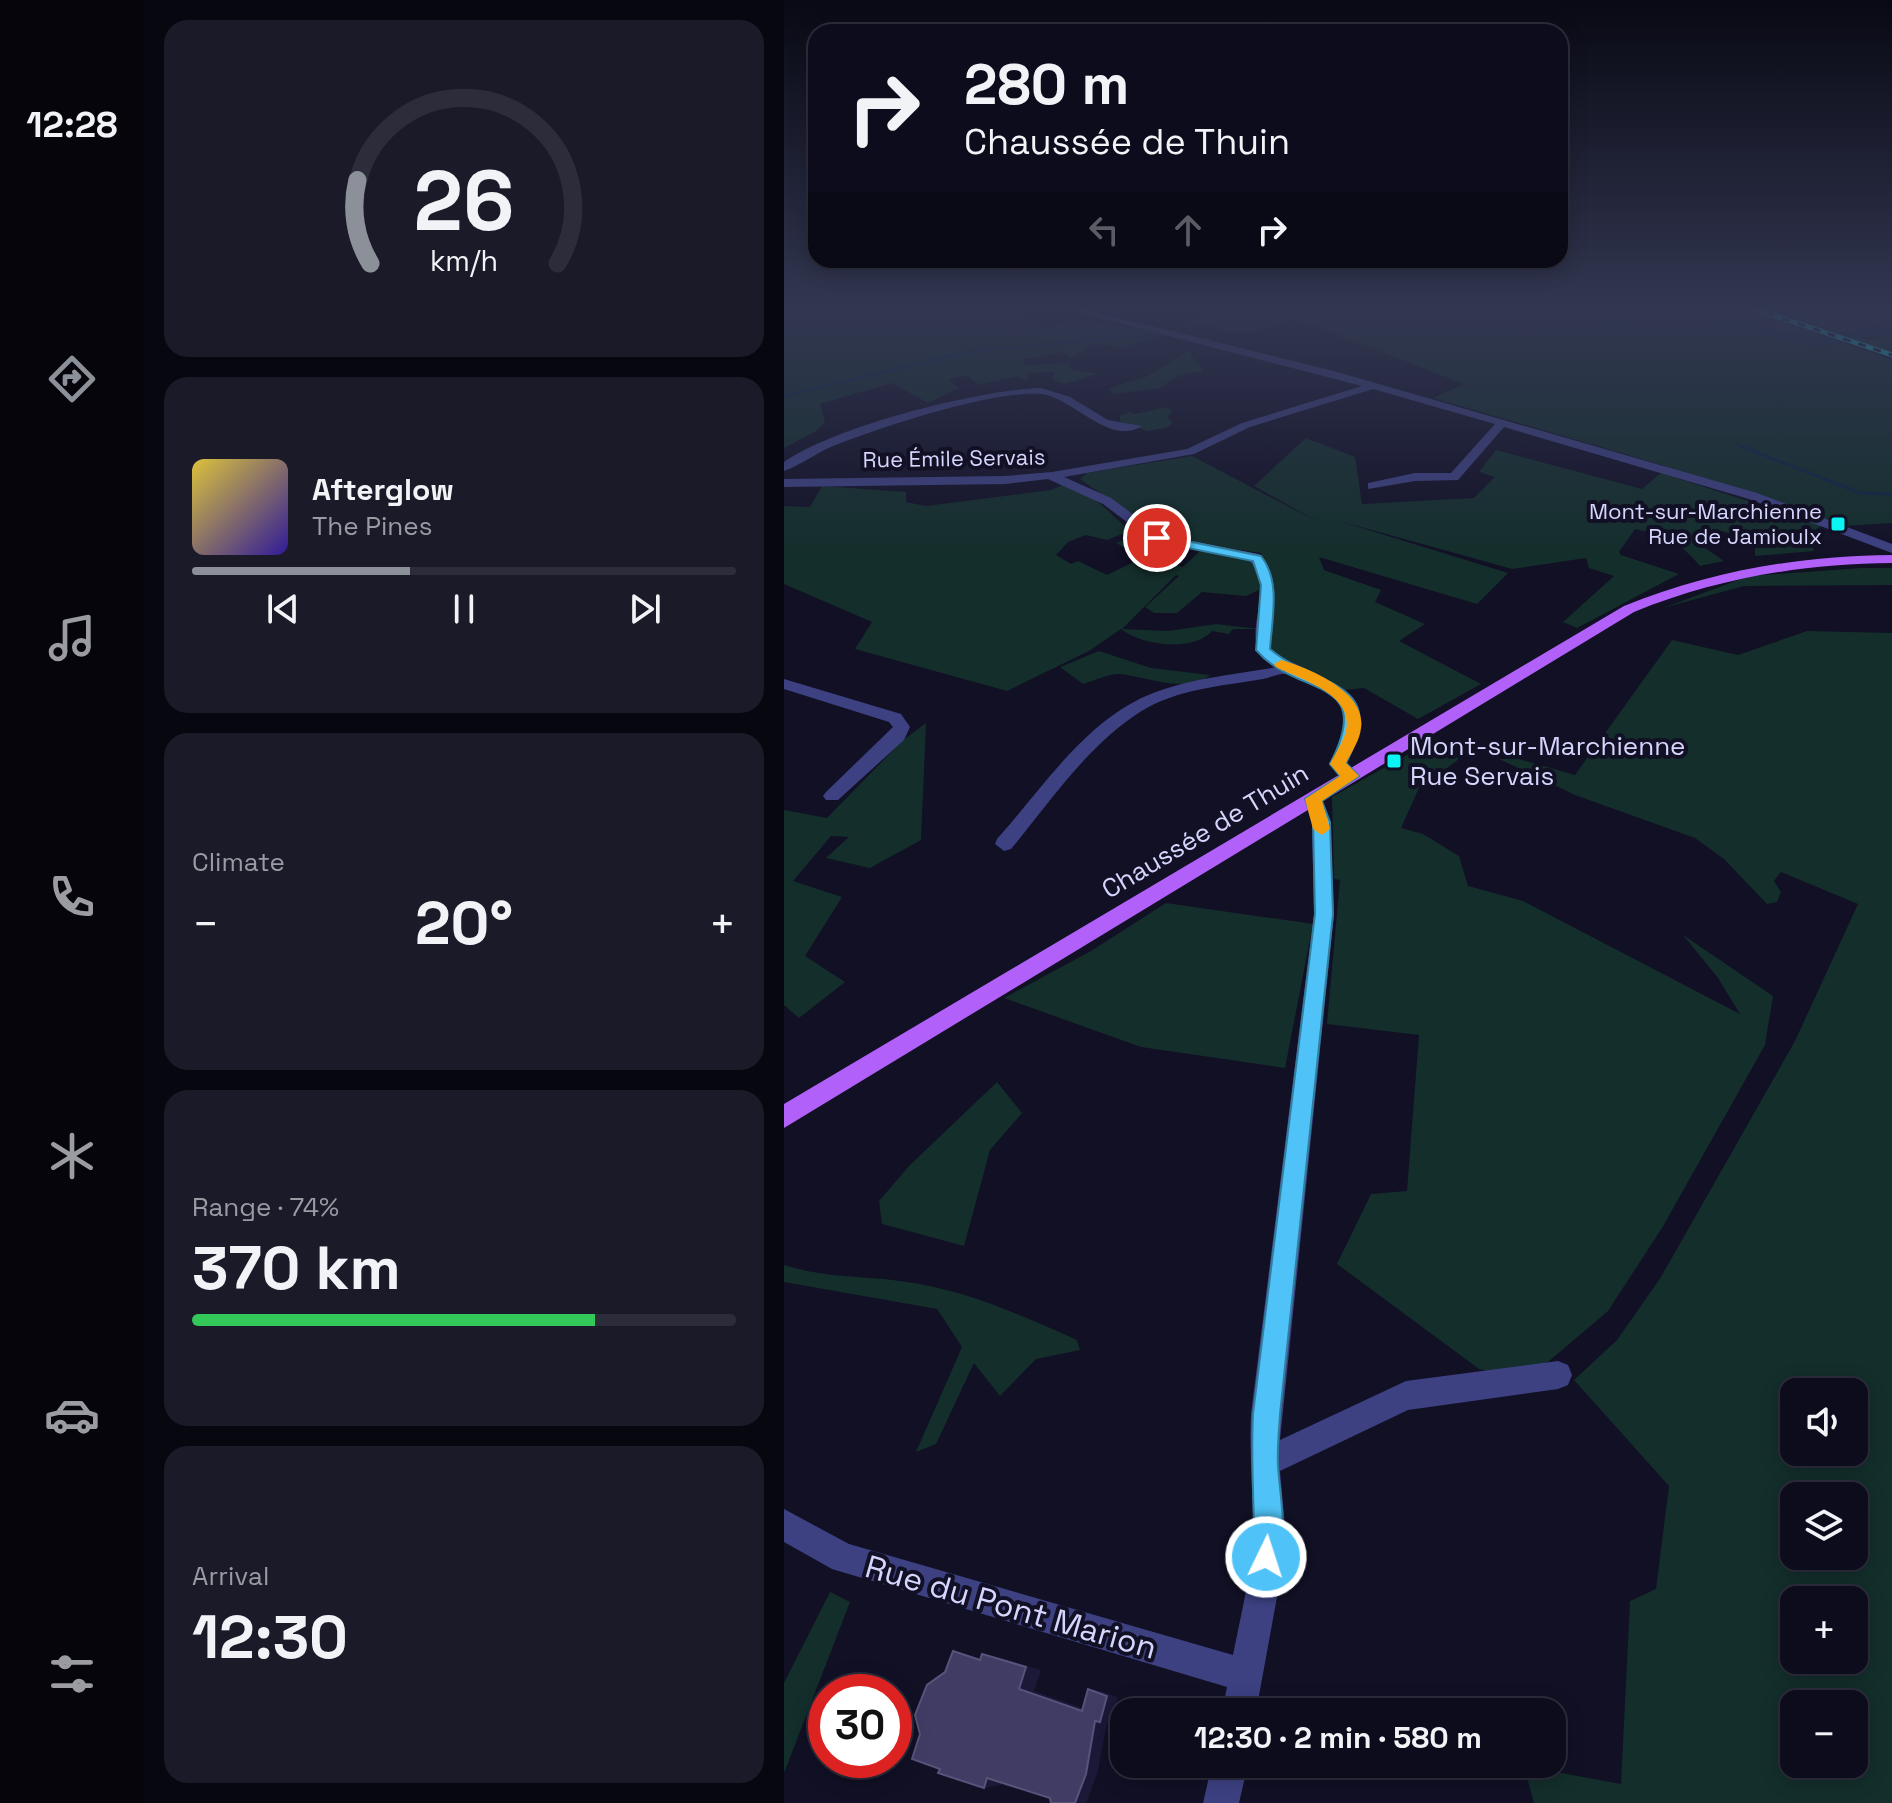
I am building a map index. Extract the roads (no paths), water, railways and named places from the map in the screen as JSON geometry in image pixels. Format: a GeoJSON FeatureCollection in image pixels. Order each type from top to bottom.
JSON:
{"type":"FeatureCollection","features":[{"type":"Feature","properties":{"kind":"main road","name":"Chaussée de Thuin"},"geometry":{"type":"LineString","coordinates":[[784,1117],[1629,609],[1665,593],[1762,567],[1892,559]]}},
{"type":"Feature","properties":{"kind":"street"},"geometry":{"type":"LineString","coordinates":[[784,467],[798,454],[842,438],[1016,392]]}},
{"type":"Feature","properties":{"kind":"street"},"geometry":{"type":"LineString","coordinates":[[1037,392],[1067,397],[1102,422],[1136,426]]}},
{"type":"Feature","properties":{"kind":"street"},"geometry":{"type":"LineString","coordinates":[[1050,475],[1190,452],[1246,425],[1352,392]]}},
{"type":"Feature","properties":{"kind":"street"},"geometry":{"type":"LineString","coordinates":[[1394,392],[1753,496],[1892,549]]}},
{"type":"Feature","properties":{"kind":"street"},"geometry":{"type":"LineString","coordinates":[[1372,486],[1415,477],[1454,477],[1502,423]]}},
{"type":"Feature","properties":{"kind":"street","name":"Rue Émile Servais"},"geometry":{"type":"LineString","coordinates":[[784,483],[974,481],[1050,475],[1107,501],[1157,538],[1257,559],[1264,568],[1267,585],[1263,650],[1267,656],[1335,691],[1347,701],[1353,712],[1354,729],[1338,764],[1351,776]]}},
{"type":"Feature","properties":{"kind":"street"},"geometry":{"type":"LineString","coordinates":[[1004,844],[1111,725],[1134,708],[1193,688],[1290,669]]}},
{"type":"Feature","properties":{"kind":"street"},"geometry":{"type":"LineString","coordinates":[[784,684],[900,722],[898,736],[832,796]]}},
{"type":"Feature","properties":{"kind":"street"},"geometry":{"type":"LineString","coordinates":[[1241,1698],[1263,1586],[1269,1527],[1264,1463],[1270,1383],[1324,914],[1321,822],[1313,799]]}},
{"type":"Feature","properties":{"kind":"street"},"geometry":{"type":"LineString","coordinates":[[1264,1463],[1406,1396],[1558,1375]]}},
{"type":"Feature","properties":{"kind":"street","name":"Rue du Pont Marion"},"geometry":{"type":"LineString","coordinates":[[784,1525],[843,1558],[1244,1675]]}},
{"type":"Feature","properties":{"kind":"street"},"geometry":{"type":"LineString","coordinates":[[1221,1803],[1227,1778]]}},
{"type":"Feature","properties":{"kind":"waterway"},"geometry":{"type":"LineString","coordinates":[[784,396],[800,392]]}},
{"type":"Feature","properties":{"kind":"waterway"},"geometry":{"type":"LineString","coordinates":[[1738,445],[1860,493],[1892,494]]}},
{"type":"Feature","properties":{"kind":"place","name":"Mont-sur-Marchienne Rue de Jamioulx"},"geometry":{"type":"Point","coordinates":[1838,524]}},
{"type":"Feature","properties":{"kind":"place","name":"Mont-sur-Marchienne Rue Servais"},"geometry":{"type":"Point","coordinates":[1394,761]}}]}
